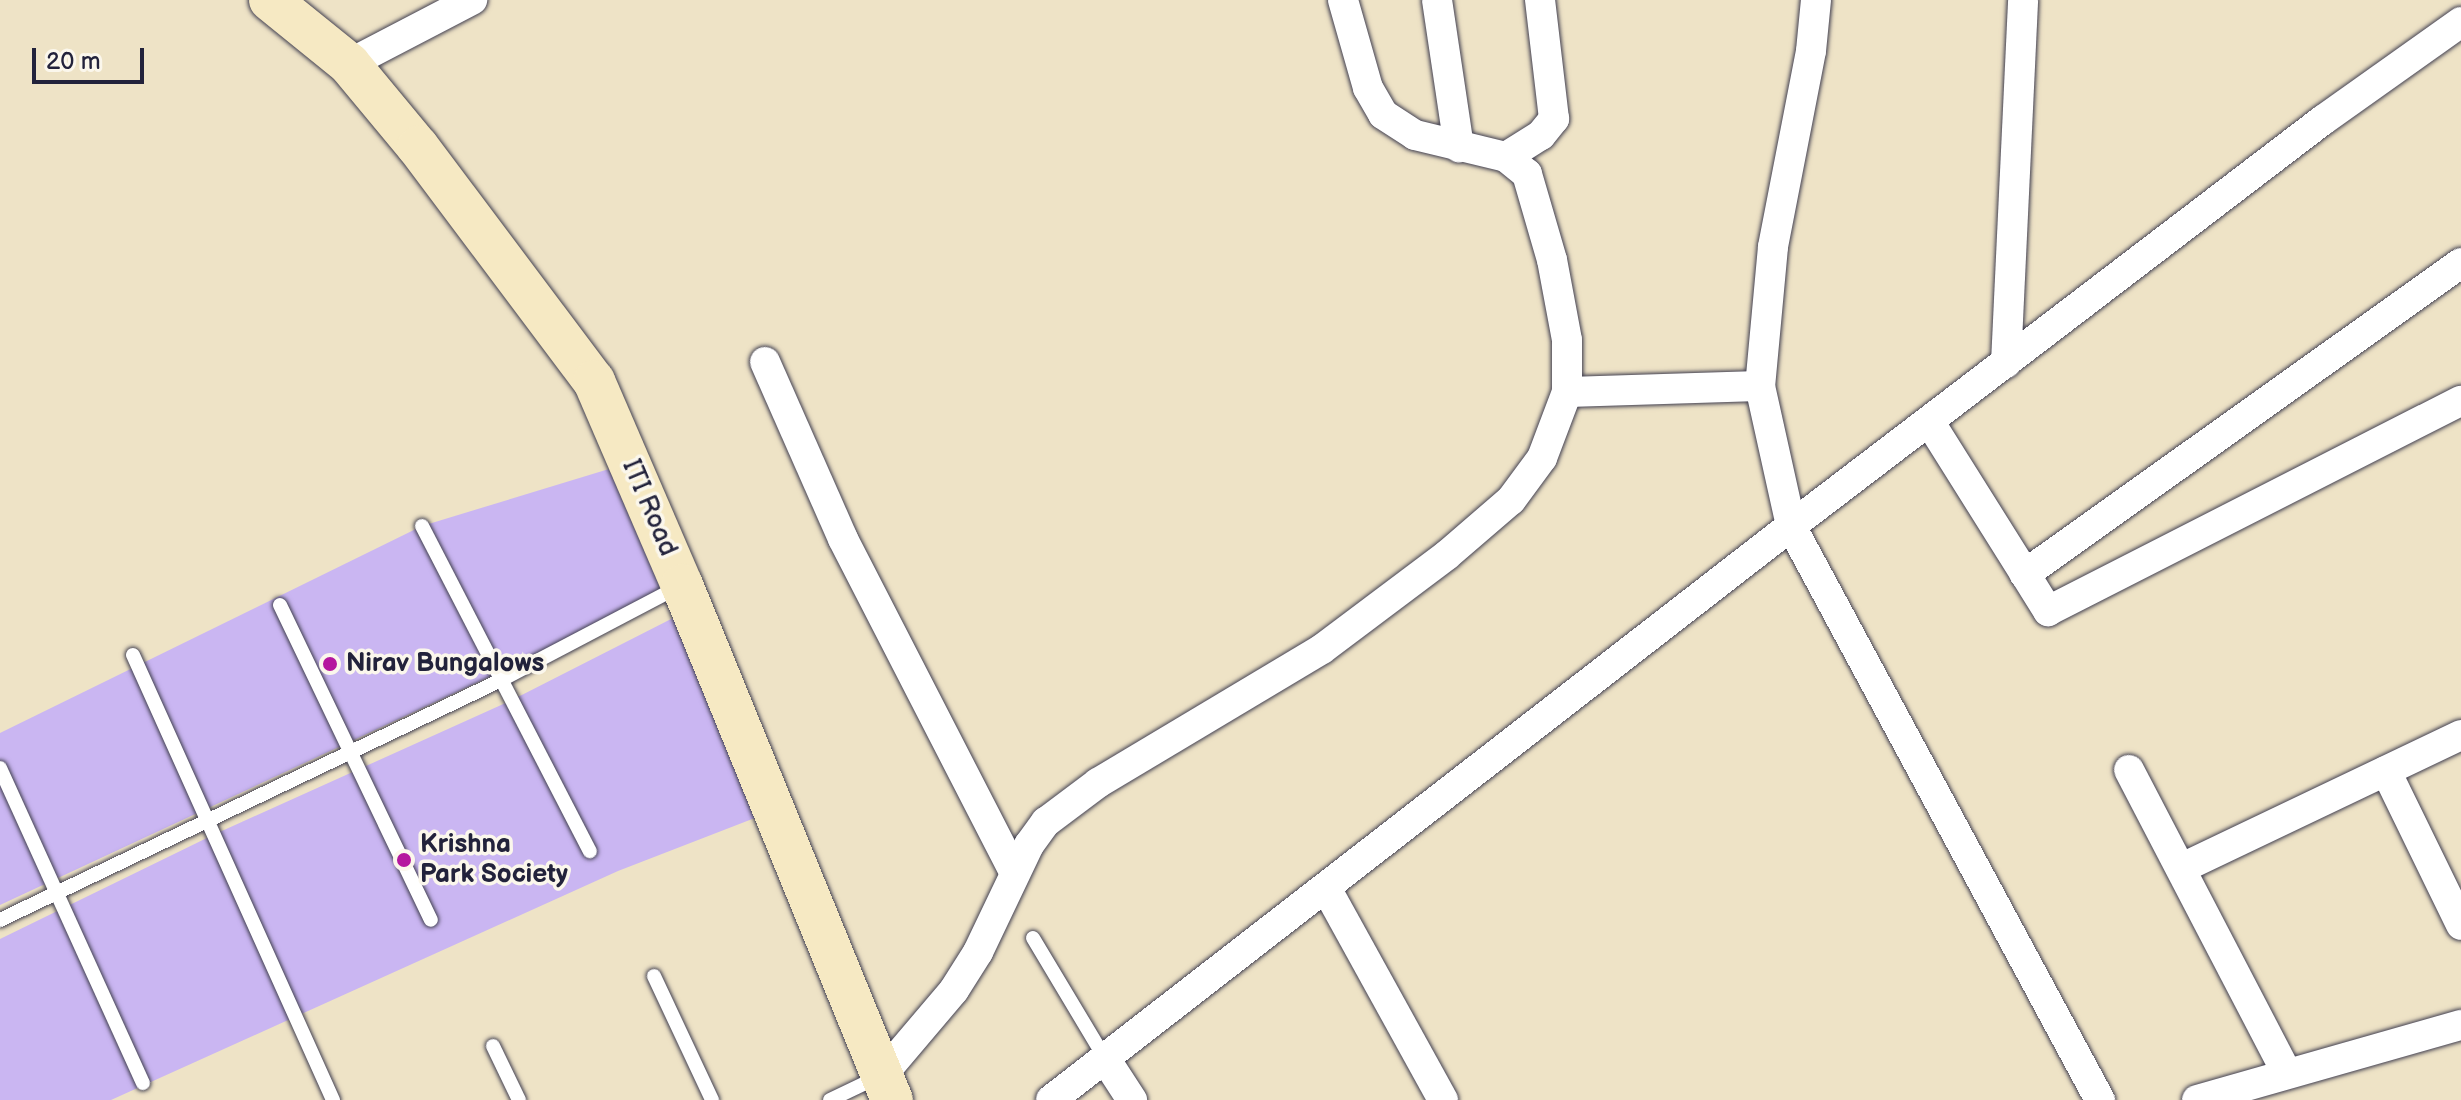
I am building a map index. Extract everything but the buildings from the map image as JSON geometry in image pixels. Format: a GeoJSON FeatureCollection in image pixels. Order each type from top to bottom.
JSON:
{"type":"FeatureCollection","features":[{"type":"Feature","properties":{"kind":"main road","name":"ITI Road"},"geometry":{"type":"LineString","coordinates":[[270,0],[349,64],[418,147],[594,381],[682,585],[887,1087]]}},
{"type":"Feature","properties":{"kind":"street"},"geometry":{"type":"LineString","coordinates":[[349,64],[472,0]]}},
{"type":"Feature","properties":{"kind":"street"},"geometry":{"type":"LineString","coordinates":[[887,1087],[978,952],[1029,845],[1066,804],[1322,649],[1447,555],[1511,500],[1542,458],[1567,392],[1567,340],[1552,260],[1527,174],[1506,157],[1415,135],[1383,114],[1368,88],[1343,0]]}},
{"type":"Feature","properties":{"kind":"street"},"geometry":{"type":"LineString","coordinates":[[1437,0],[1459,147]]}},
{"type":"Feature","properties":{"kind":"street"},"geometry":{"type":"LineString","coordinates":[[1506,157],[1541,135],[1554,119],[1540,0]]}},
{"type":"Feature","properties":{"kind":"street"},"geometry":{"type":"LineString","coordinates":[[1816,0],[1811,51],[1773,247],[1760,386],[1791,526],[2100,1100]]}},
{"type":"Feature","properties":{"kind":"street"},"geometry":{"type":"LineString","coordinates":[[2006,363],[2023,0]]}},
{"type":"Feature","properties":{"kind":"street"},"geometry":{"type":"LineString","coordinates":[[1051,1100],[1791,526],[2323,120],[2461,22]]}},
{"type":"Feature","properties":{"kind":"street"},"geometry":{"type":"LineString","coordinates":[[2025,574],[2461,263]]}},
{"type":"Feature","properties":{"kind":"street"},"geometry":{"type":"LineString","coordinates":[[765,362],[843,539],[1015,873]]}},
{"type":"Feature","properties":{"kind":"street"},"geometry":{"type":"LineString","coordinates":[[1567,392],[1760,386]]}},
{"type":"Feature","properties":{"kind":"street"},"geometry":{"type":"LineString","coordinates":[[1929,421],[2048,611],[2461,401]]}},
{"type":"Feature","properties":{"kind":"street"},"geometry":{"type":"LineString","coordinates":[[2182,868],[2461,735]]}},
{"type":"Feature","properties":{"kind":"street"},"geometry":{"type":"LineString","coordinates":[[2129,770],[2286,1072]]}},
{"type":"Feature","properties":{"kind":"street"},"geometry":{"type":"LineString","coordinates":[[2386,771],[2461,925]]}},
{"type":"Feature","properties":{"kind":"street"},"geometry":{"type":"LineString","coordinates":[[1326,888],[1443,1100]]}},
{"type":"Feature","properties":{"kind":"street"},"geometry":{"type":"LineString","coordinates":[[2197,1100],[2286,1072],[2461,1025]]}},
{"type":"Feature","properties":{"kind":"street"},"geometry":{"type":"LineString","coordinates":[[1106,1060],[1132,1100]]}},
{"type":"Feature","properties":{"kind":"lane"},"geometry":{"type":"LineString","coordinates":[[422,526],[499,681],[590,851]]}},
{"type":"Feature","properties":{"kind":"lane"},"geometry":{"type":"LineString","coordinates":[[0,920],[206,818],[499,681],[682,585]]}},
{"type":"Feature","properties":{"kind":"lane"},"geometry":{"type":"LineString","coordinates":[[280,605],[431,920]]}},
{"type":"Feature","properties":{"kind":"lane"},"geometry":{"type":"LineString","coordinates":[[133,655],[333,1100]]}},
{"type":"Feature","properties":{"kind":"lane"},"geometry":{"type":"LineString","coordinates":[[0,768],[143,1083]]}},
{"type":"Feature","properties":{"kind":"lane"},"geometry":{"type":"LineString","coordinates":[[1033,938],[1106,1060]]}},
{"type":"Feature","properties":{"kind":"lane"},"geometry":{"type":"LineString","coordinates":[[654,976],[712,1100]]}},
{"type":"Feature","properties":{"kind":"lane"},"geometry":{"type":"LineString","coordinates":[[493,1046],[519,1100]]}},
{"type":"Feature","properties":{"kind":"lane"},"geometry":{"type":"LineString","coordinates":[[830,1100],[887,1087]]}},
{"type":"Feature","properties":{"kind":"place","name":"Nirav Bungalows"},"geometry":{"type":"Point","coordinates":[330,664]}},
{"type":"Feature","properties":{"kind":"place","name":"Krishna Park Society"},"geometry":{"type":"Point","coordinates":[404,860]}}]}
